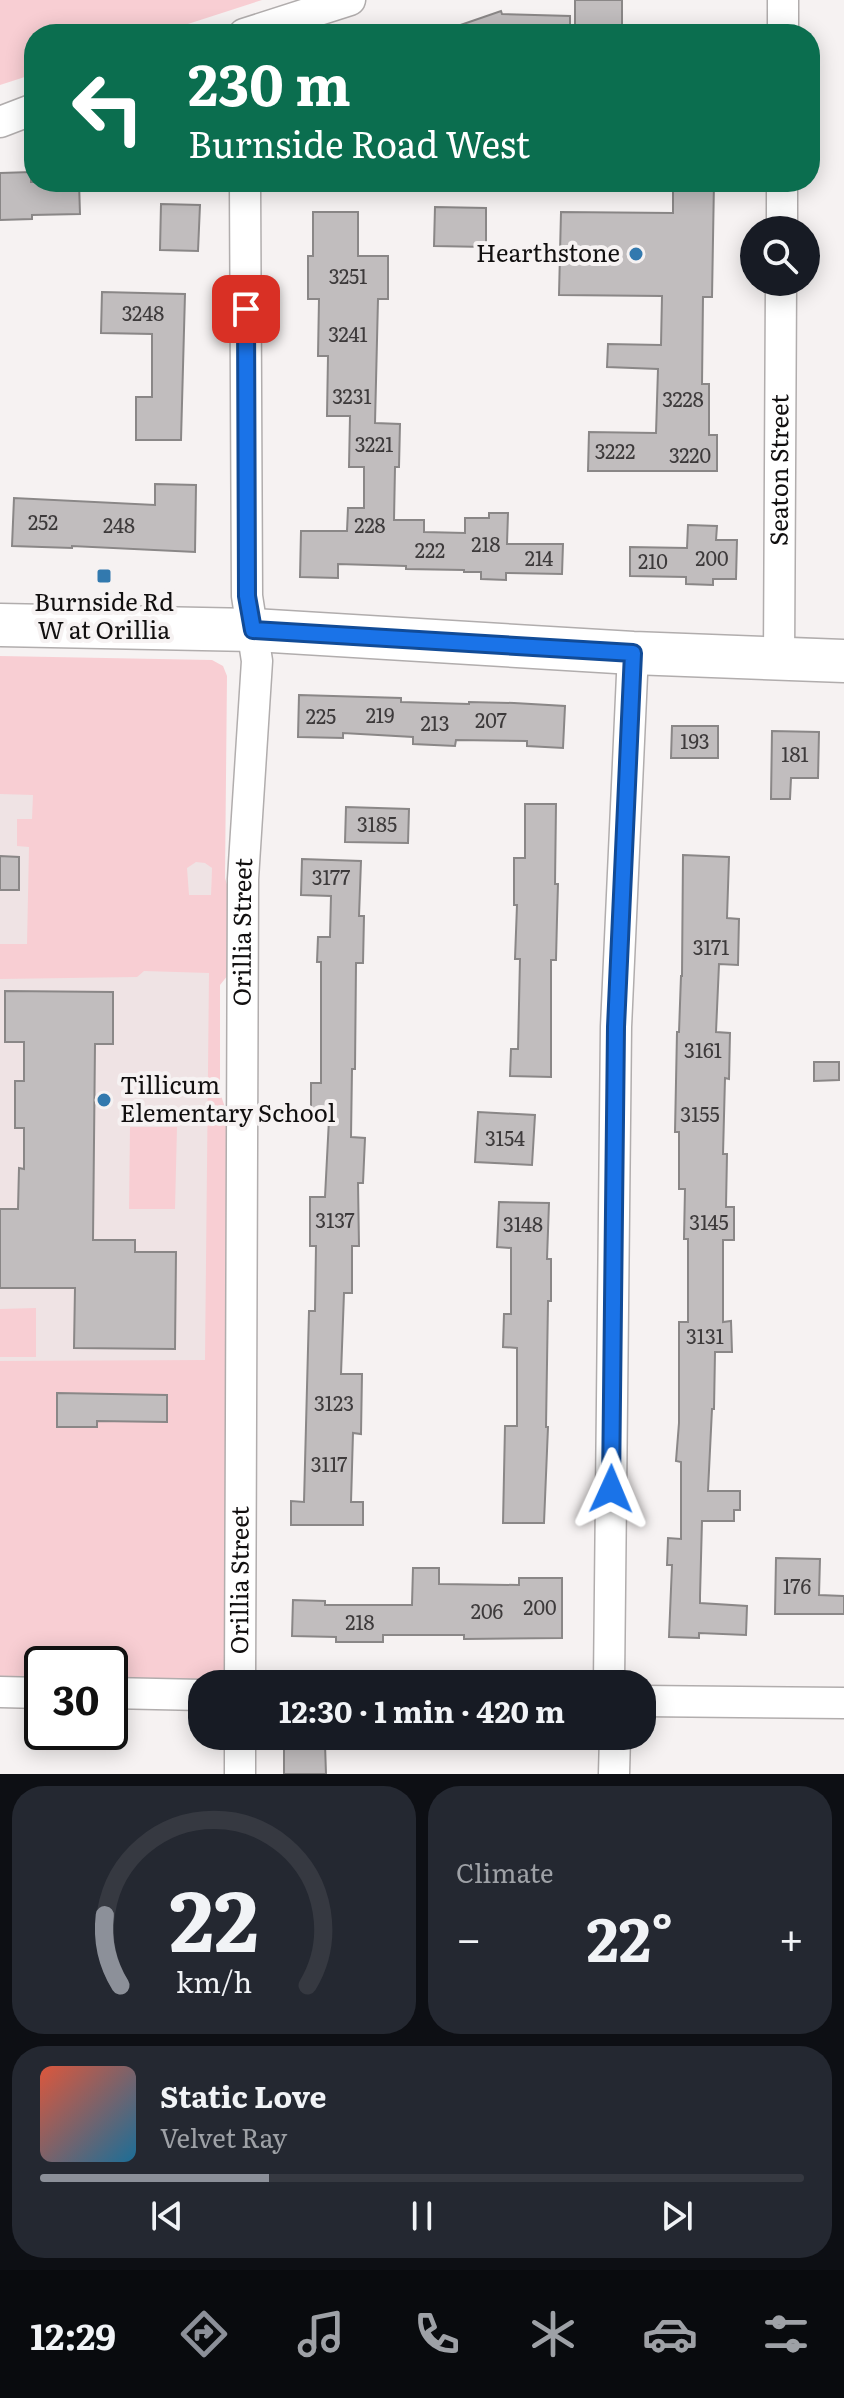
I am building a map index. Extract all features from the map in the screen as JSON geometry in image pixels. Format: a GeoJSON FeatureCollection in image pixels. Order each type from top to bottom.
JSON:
{"type":"FeatureCollection","features":[{"type":"Feature","properties":{"kind":"main road"},"geometry":{"type":"LineString","coordinates":[[0,598],[253,630]]}},
{"type":"Feature","properties":{"kind":"main road"},"geometry":{"type":"LineString","coordinates":[[0,625],[253,630],[633,653],[844,661]]}},
{"type":"Feature","properties":{"kind":"street"},"geometry":{"type":"LineString","coordinates":[[275,24],[350,0]]}},
{"type":"Feature","properties":{"kind":"street"},"geometry":{"type":"LineString","coordinates":[[783,0],[783,24]]}},
{"type":"Feature","properties":{"kind":"street"},"geometry":{"type":"LineString","coordinates":[[0,122],[24,113]]}},
{"type":"Feature","properties":{"kind":"street","name":"Orillia Street"},"geometry":{"type":"LineString","coordinates":[[240,1670],[243,911],[257,661],[247,596],[245,192]]}},
{"type":"Feature","properties":{"kind":"street"},"geometry":{"type":"LineString","coordinates":[[782,192],[782,216]]}},
{"type":"Feature","properties":{"kind":"street","name":"Seaton Street"},"geometry":{"type":"LineString","coordinates":[[779,660],[781,296]]}},
{"type":"Feature","properties":{"kind":"street"},"geometry":{"type":"LineString","coordinates":[[609,1670],[616,1027],[633,653]]}},
{"type":"Feature","properties":{"kind":"street"},"geometry":{"type":"LineString","coordinates":[[0,1692],[24,1693]]}},
{"type":"Feature","properties":{"kind":"street"},"geometry":{"type":"LineString","coordinates":[[128,1693],[188,1695]]}},
{"type":"Feature","properties":{"kind":"street"},"geometry":{"type":"LineString","coordinates":[[656,1701],[844,1703]]}},
{"type":"Feature","properties":{"kind":"street"},"geometry":{"type":"LineString","coordinates":[[240,1750],[240,1774]]}},
{"type":"Feature","properties":{"kind":"street"},"geometry":{"type":"LineString","coordinates":[[614,1774],[615,1750]]}},
{"type":"Feature","properties":{"kind":"shaded area"},"geometry":{"type":"Polygon","coordinates":[[[0,0],[262,0],[188,24],[24,24],[24,77],[0,85],[0,0]]]}},
{"type":"Feature","properties":{"kind":"shaded area"},"geometry":{"type":"Polygon","coordinates":[[[0,656],[212,660],[223,666],[227,676],[225,878],[232,901],[228,975],[220,985],[220,1093],[233,1130],[228,1664],[226,1670],[188,1670],[188,1684],[128,1682],[128,1646],[24,1646],[24,1681],[0,1681],[0,1361],[205,1360],[209,973],[144,971],[137,977],[0,979],[0,944],[27,944],[29,847],[17,846],[17,819],[32,819],[33,795],[0,794],[0,656]],[[196,862],[187,868],[189,895],[211,895],[212,868],[196,862]]]}},
{"type":"Feature","properties":{"kind":"shaded area","name":"Tillicum Elementary School"},"geometry":{"type":"Polygon","coordinates":[[[0,657],[212,868],[202,1659],[128,1658],[128,1646],[24,1646],[24,1656],[0,1656],[0,657]]]}},
{"type":"Feature","properties":{"kind":"shaded area"},"geometry":{"type":"Polygon","coordinates":[[[130,1127],[177,1127],[175,1209],[129,1209],[130,1127]]]}},
{"type":"Feature","properties":{"kind":"shaded area"},"geometry":{"type":"Polygon","coordinates":[[[36,1308],[36,1357],[0,1357],[0,1309],[36,1308]]]}},
{"type":"Feature","properties":{"kind":"building"},"geometry":{"type":"Polygon","coordinates":[[[575,0],[622,0],[622,24],[575,24],[575,0]]]}},
{"type":"Feature","properties":{"kind":"building"},"geometry":{"type":"Polygon","coordinates":[[[501,11],[502,14],[570,16],[570,24],[463,24],[501,11]]]}},
{"type":"Feature","properties":{"kind":"building"},"geometry":{"type":"Polygon","coordinates":[[[24,172],[24,192],[79,192],[80,214],[32,215],[32,219],[0,220],[0,173],[24,172]]]}},
{"type":"Feature","properties":{"kind":"building"},"geometry":{"type":"Polygon","coordinates":[[[673,192],[714,192],[712,297],[703,297],[702,384],[709,384],[709,435],[717,435],[717,471],[588,471],[589,432],[656,433],[658,369],[607,367],[608,344],[661,345],[662,296],[559,295],[561,212],[673,213],[673,192]]]}},
{"type":"Feature","properties":{"kind":"building"},"geometry":{"type":"Polygon","coordinates":[[[161,204],[200,205],[198,251],[160,250],[161,204]]]}},
{"type":"Feature","properties":{"kind":"building"},"geometry":{"type":"Polygon","coordinates":[[[435,207],[486,208],[486,247],[434,246],[435,207]]]}},
{"type":"Feature","properties":{"kind":"building"},"geometry":{"type":"Polygon","coordinates":[[[313,212],[358,212],[358,256],[388,256],[388,299],[378,299],[375,423],[400,424],[394,520],[424,520],[424,532],[465,533],[465,518],[489,518],[489,513],[508,513],[507,544],[563,544],[562,574],[506,573],[506,580],[481,579],[481,572],[464,570],[338,564],[338,578],[300,577],[301,531],[347,531],[348,508],[364,508],[364,467],[349,467],[350,416],[327,416],[328,356],[318,356],[319,299],[308,299],[308,256],[313,256],[313,212]]]}},
{"type":"Feature","properties":{"kind":"building"},"geometry":{"type":"Polygon","coordinates":[[[102,292],[185,294],[181,440],[136,440],[136,397],[152,397],[152,334],[101,333],[102,292]]]}},
{"type":"Feature","properties":{"kind":"building"},"geometry":{"type":"Polygon","coordinates":[[[155,484],[196,485],[195,552],[12,546],[14,498],[155,505],[155,484]]]}},
{"type":"Feature","properties":{"kind":"building"},"geometry":{"type":"Polygon","coordinates":[[[688,525],[717,526],[716,540],[737,540],[736,579],[713,579],[713,585],[686,584],[686,577],[630,576],[630,547],[687,548],[688,525]]]}},
{"type":"Feature","properties":{"kind":"building"},"geometry":{"type":"Polygon","coordinates":[[[299,695],[401,698],[401,702],[565,706],[563,748],[527,746],[527,741],[456,740],[455,746],[413,744],[413,737],[343,733],[343,738],[298,737],[299,695]]]}},
{"type":"Feature","properties":{"kind":"building"},"geometry":{"type":"Polygon","coordinates":[[[672,726],[718,726],[718,758],[671,758],[672,726]]]}},
{"type":"Feature","properties":{"kind":"building"},"geometry":{"type":"Polygon","coordinates":[[[772,731],[819,732],[818,778],[791,778],[790,799],[771,799],[772,731]]]}},
{"type":"Feature","properties":{"kind":"building"},"geometry":{"type":"Polygon","coordinates":[[[525,804],[556,804],[555,884],[558,884],[556,960],[551,960],[551,1077],[510,1076],[511,1049],[518,1049],[520,959],[515,959],[517,905],[514,905],[514,858],[525,858],[525,804]]]}},
{"type":"Feature","properties":{"kind":"building"},"geometry":{"type":"Polygon","coordinates":[[[346,807],[409,809],[408,843],[345,842],[346,807]]]}},
{"type":"Feature","properties":{"kind":"building"},"geometry":{"type":"Polygon","coordinates":[[[683,855],[729,857],[727,918],[739,919],[738,965],[719,964],[716,1032],[730,1033],[723,1154],[727,1154],[726,1207],[734,1207],[734,1240],[723,1240],[723,1322],[731,1321],[732,1352],[715,1352],[708,1491],[740,1491],[740,1510],[734,1510],[734,1521],[702,1521],[700,1603],[747,1606],[746,1635],[699,1633],[699,1638],[669,1637],[672,1565],[667,1565],[668,1538],[681,1539],[681,1462],[676,1461],[679,1322],[688,1322],[685,1189],[679,1189],[679,1132],[675,1132],[677,1032],[682,976],[683,855]]]}},
{"type":"Feature","properties":{"kind":"building"},"geometry":{"type":"Polygon","coordinates":[[[0,856],[19,857],[19,890],[0,890],[0,856]]]}},
{"type":"Feature","properties":{"kind":"building"},"geometry":{"type":"Polygon","coordinates":[[[302,859],[361,861],[359,916],[364,916],[363,963],[356,963],[351,1137],[365,1138],[363,1183],[358,1183],[359,1246],[352,1246],[352,1293],[344,1293],[341,1374],[362,1374],[361,1434],[353,1433],[351,1502],[363,1502],[363,1525],[291,1525],[291,1501],[304,1502],[309,1311],[315,1311],[316,1246],[310,1246],[310,1197],[325,1197],[329,1119],[311,1119],[311,1083],[321,1083],[321,962],[317,962],[318,937],[330,937],[331,896],[301,895],[302,859]]]}},
{"type":"Feature","properties":{"kind":"building"},"geometry":{"type":"Polygon","coordinates":[[[5,991],[113,992],[113,1044],[95,1044],[93,1240],[135,1240],[135,1252],[176,1252],[175,1349],[74,1348],[75,1288],[0,1288],[0,1209],[18,1209],[19,1168],[24,1169],[24,1128],[15,1128],[15,1081],[24,1081],[24,1042],[5,1042],[5,991]]]}},
{"type":"Feature","properties":{"kind":"building"},"geometry":{"type":"Polygon","coordinates":[[[814,1062],[839,1062],[839,1080],[814,1081],[814,1062]]]}},
{"type":"Feature","properties":{"kind":"building"},"geometry":{"type":"Polygon","coordinates":[[[478,1112],[535,1115],[532,1165],[475,1162],[478,1112]]]}},
{"type":"Feature","properties":{"kind":"building"},"geometry":{"type":"Polygon","coordinates":[[[499,1202],[549,1203],[547,1259],[551,1259],[551,1301],[548,1301],[544,1523],[503,1523],[505,1426],[517,1426],[517,1348],[503,1347],[504,1314],[511,1314],[511,1248],[497,1247],[499,1202]]]}},
{"type":"Feature","properties":{"kind":"building"},"geometry":{"type":"Polygon","coordinates":[[[57,1393],[167,1395],[167,1422],[97,1421],[97,1427],[57,1427],[57,1393]]]}},
{"type":"Feature","properties":{"kind":"building"},"geometry":{"type":"Polygon","coordinates":[[[776,1558],[820,1559],[819,1595],[844,1596],[844,1614],[775,1614],[776,1558]]]}},
{"type":"Feature","properties":{"kind":"building"},"geometry":{"type":"Polygon","coordinates":[[[413,1568],[439,1568],[439,1584],[519,1585],[519,1578],[562,1578],[562,1638],[464,1639],[464,1635],[383,1635],[383,1642],[336,1642],[336,1637],[292,1636],[293,1600],[325,1601],[325,1605],[412,1605],[413,1568]]]}},
{"type":"Feature","properties":{"kind":"building"},"geometry":{"type":"Polygon","coordinates":[[[284,1750],[325,1750],[326,1774],[284,1774],[284,1750]]]}},
{"type":"Feature","properties":{"kind":"place","name":"Hearthstone"},"geometry":{"type":"Point","coordinates":[636,254]}},
{"type":"Feature","properties":{"kind":"place","name":"Burnside Rd W at Orillia"},"geometry":{"type":"Point","coordinates":[104,576]}},
{"type":"Feature","properties":{"kind":"place","name":"Tillicum Elementary School"},"geometry":{"type":"Point","coordinates":[104,1100]}},
{"type":"Feature","properties":{"kind":"route"},"geometry":{"type":"LineString","coordinates":[[246,309],[247,596],[253,630],[633,653],[616,1027],[611,1489]]}}]}
